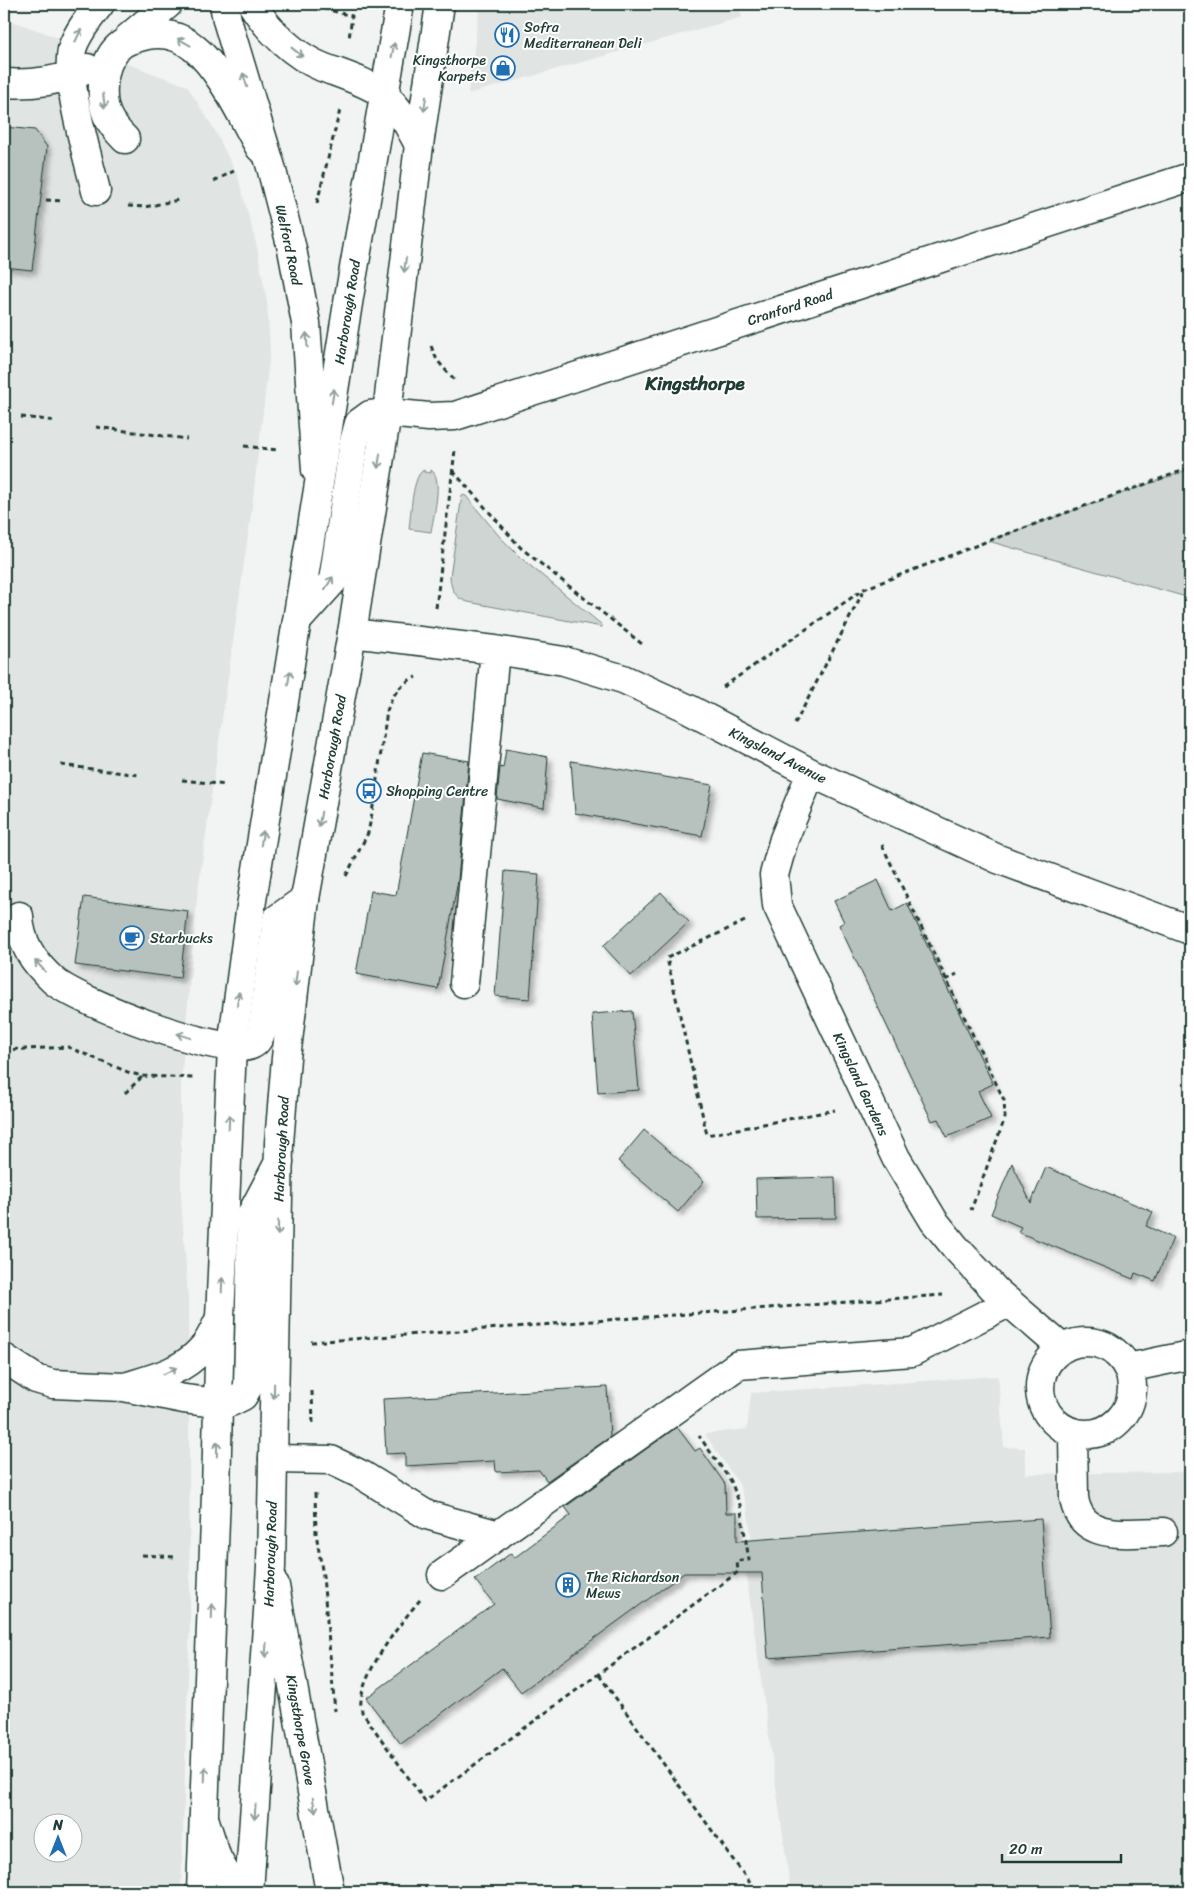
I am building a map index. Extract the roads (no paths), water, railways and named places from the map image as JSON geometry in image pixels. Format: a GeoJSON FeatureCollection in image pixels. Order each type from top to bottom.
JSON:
{"type":"FeatureCollection","features":[{"type":"Feature","properties":{"kind":"main road"},"geometry":{"type":"LineString","coordinates":[[96,191],[76,106],[71,75],[73,48],[77,37],[100,4]]}},
{"type":"Feature","properties":{"kind":"main road"},"geometry":{"type":"LineString","coordinates":[[4,83],[38,82],[71,75],[85,69],[121,44],[168,4]]}},
{"type":"Feature","properties":{"kind":"main road","name":"Welford Road"},"geometry":{"type":"LineString","coordinates":[[224,4],[227,20],[271,167],[292,250],[306,323],[318,494]]}},
{"type":"Feature","properties":{"kind":"main road"},"geometry":{"type":"LineString","coordinates":[[252,4],[276,35],[299,54],[314,63],[344,74],[384,95],[404,118],[419,145]]}},
{"type":"Feature","properties":{"kind":"main road","name":"Harborough Road"},"geometry":{"type":"LineString","coordinates":[[200,1892],[216,1494],[220,1318],[232,1047],[249,919],[349,297],[400,4]]}},
{"type":"Feature","properties":{"kind":"main road","name":"Harborough Road"},"geometry":{"type":"LineString","coordinates":[[249,1892],[271,1567],[279,1162],[286,1058],[305,899],[352,633],[387,413],[419,145],[440,4]]}},
{"type":"Feature","properties":{"kind":"main road"},"geometry":{"type":"LineString","coordinates":[[125,139],[110,122],[104,104],[103,92],[107,66],[112,54],[121,44],[137,37],[159,34],[175,37],[193,46],[221,80],[271,167]]}},
{"type":"Feature","properties":{"kind":"main road","name":"Cranford Road"},"geometry":{"type":"LineString","coordinates":[[387,413],[429,417],[456,416],[1190,177]]}},
{"type":"Feature","properties":{"kind":"main road"},"geometry":{"type":"LineString","coordinates":[[298,620],[333,581],[354,442],[360,423],[370,415],[387,413]]}},
{"type":"Feature","properties":{"kind":"main road","name":"Kingsland Avenue"},"geometry":{"type":"LineString","coordinates":[[352,633],[495,650],[564,661],[623,678],[811,773],[998,859],[1190,930]]}},
{"type":"Feature","properties":{"kind":"main road"},"geometry":{"type":"LineString","coordinates":[[464,983],[495,650]]}},
{"type":"Feature","properties":{"kind":"main road","name":"Kingsland Gardens"},"geometry":{"type":"LineString","coordinates":[[811,773],[784,839],[774,875],[777,905],[896,1158],[934,1221],[956,1248],[1002,1297],[1062,1348]]}},
{"type":"Feature","properties":{"kind":"main road"},"geometry":{"type":"LineString","coordinates":[[19,916],[24,941],[34,961],[56,982],[69,991],[93,1004],[199,1041],[232,1047],[250,1046],[258,1041],[262,1031],[277,919],[305,899]]}},
{"type":"Feature","properties":{"kind":"main road"},"geometry":{"type":"LineString","coordinates":[[4,1358],[36,1380],[46,1383],[124,1387],[184,1399],[218,1403],[231,1402],[243,1396],[248,1387],[252,1213],[279,1162]]}},
{"type":"Feature","properties":{"kind":"main road"},"geometry":{"type":"LineString","coordinates":[[442,1575],[738,1365],[912,1352],[1002,1297]]}},
{"type":"Feature","properties":{"kind":"main road"},"geometry":{"type":"LineString","coordinates":[[124,1387],[162,1376],[186,1364],[203,1348],[220,1318]]}},
{"type":"Feature","properties":{"kind":"main road"},"geometry":{"type":"LineString","coordinates":[[1076,1342],[1092,1342],[1106,1346],[1119,1355],[1128,1368],[1133,1382],[1132,1397],[1126,1412],[1116,1423],[1103,1431],[1088,1434],[1073,1432],[1059,1426],[1048,1415],[1041,1401],[1039,1387],[1043,1372],[1050,1358],[1062,1348],[1076,1342]]}},
{"type":"Feature","properties":{"kind":"main road"},"geometry":{"type":"LineString","coordinates":[[1128,1368],[1190,1355]]}},
{"type":"Feature","properties":{"kind":"main road"},"geometry":{"type":"LineString","coordinates":[[1073,1432],[1074,1498],[1080,1517],[1088,1525],[1099,1531],[1113,1533],[1163,1532]]}},
{"type":"Feature","properties":{"kind":"main road"},"geometry":{"type":"LineString","coordinates":[[273,1459],[331,1460],[362,1475],[427,1515],[499,1535]]}},
{"type":"Feature","properties":{"kind":"main road","name":"Kingsthorpe Grove"},"geometry":{"type":"LineString","coordinates":[[271,1567],[330,1892]]}},
{"type":"Feature","properties":{"kind":"main road"},"geometry":{"type":"LineString","coordinates":[[203,1816],[218,1858],[236,1892]]}},
{"type":"Feature","properties":{"kind":"place","name":"Sofra Mediterranean Deli"},"geometry":{"type":"Point","coordinates":[507,35]}},
{"type":"Feature","properties":{"kind":"place","name":"Kingsthorpe Karpets"},"geometry":{"type":"Point","coordinates":[503,68]}},
{"type":"Feature","properties":{"kind":"place","name":"Shopping Centre"},"geometry":{"type":"Point","coordinates":[369,791]}},
{"type":"Feature","properties":{"kind":"place","name":"Starbucks"},"geometry":{"type":"Point","coordinates":[132,938]}},
{"type":"Feature","properties":{"kind":"place","name":"The Richardson Mews"},"geometry":{"type":"Point","coordinates":[568,1585]}},
{"type":"Feature","properties":{"kind":"district","name":"Kingsthorpe"},"geometry":{"type":"Point","coordinates":[695,383]}}]}
